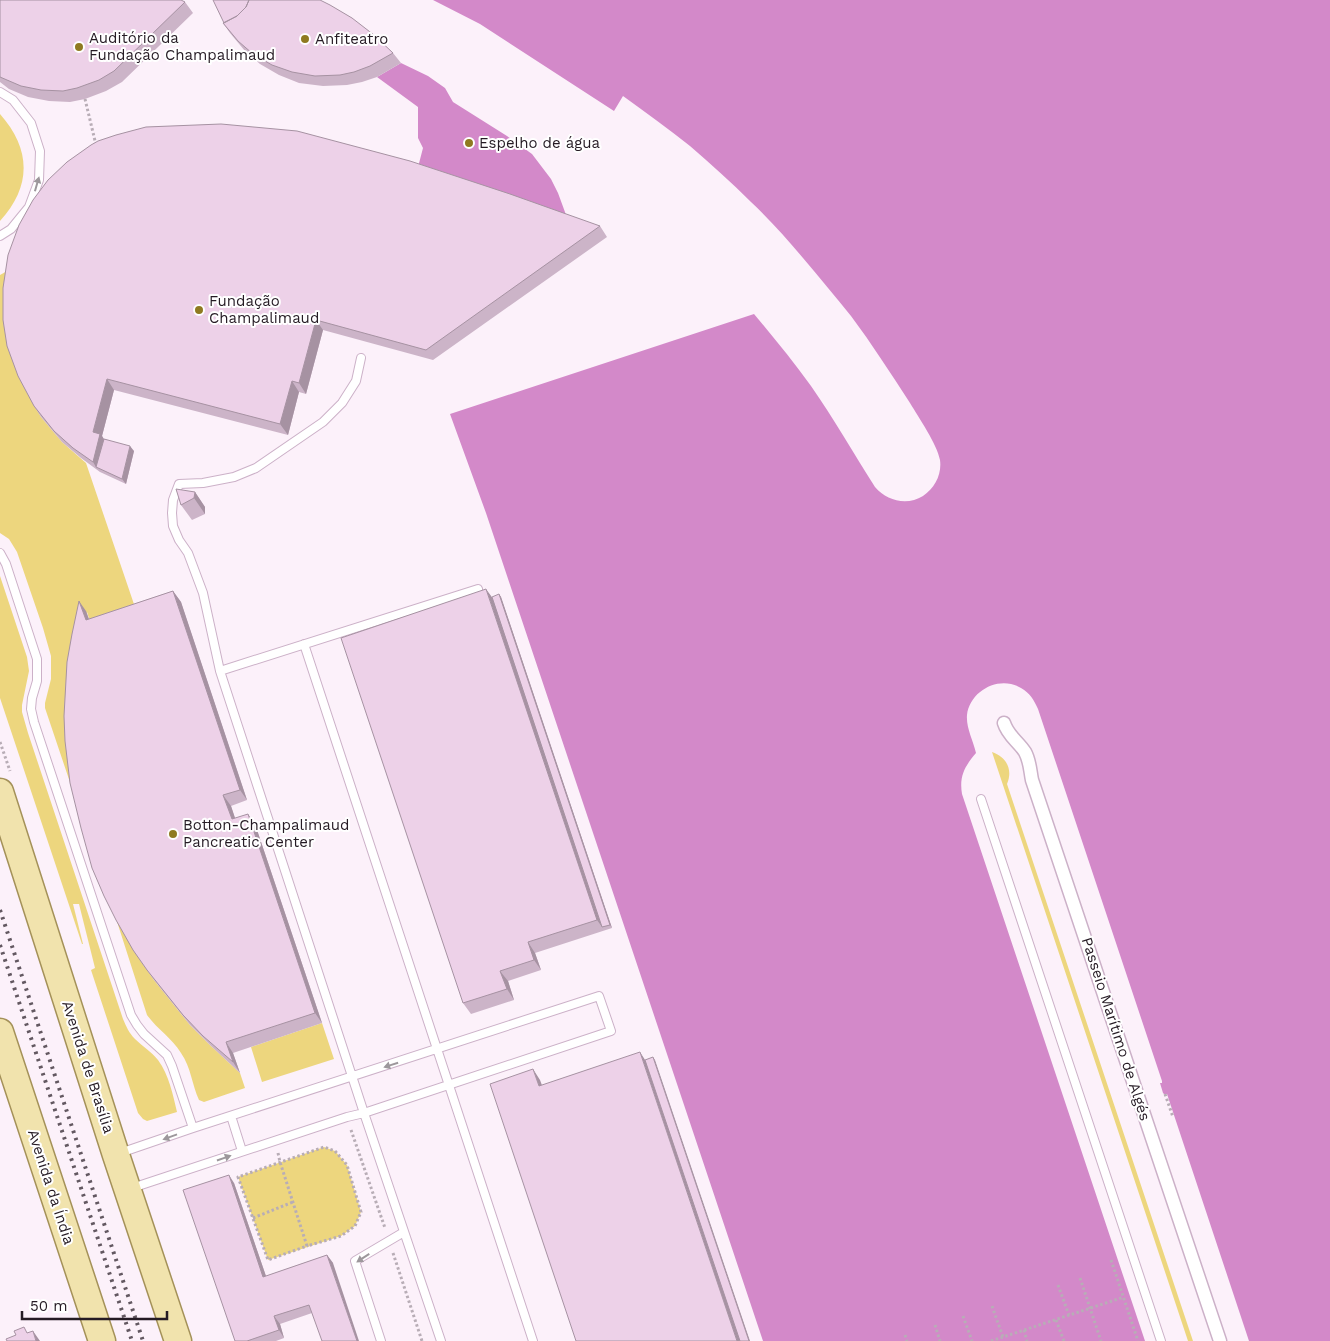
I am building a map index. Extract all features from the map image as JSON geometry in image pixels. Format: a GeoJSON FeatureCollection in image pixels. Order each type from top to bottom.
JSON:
{"type":"FeatureCollection","features":[{"type":"Feature","properties":{"kind":"main road","name":"Avenida de Brasília"},"geometry":{"type":"LineString","coordinates":[[0,792],[116,1155],[178,1341]]}},
{"type":"Feature","properties":{"kind":"main road","name":"Avenida da Índia"},"geometry":{"type":"LineString","coordinates":[[0,1032],[102,1341]]}},
{"type":"Feature","properties":{"kind":"street","name":"Passeio Marítimo de Algés"},"geometry":{"type":"LineString","coordinates":[[1004,723],[1009,734],[1020,745],[1029,761],[1032,780],[1220,1341]]}},
{"type":"Feature","properties":{"kind":"lane"},"geometry":{"type":"LineString","coordinates":[[0,92],[13,100],[30,123],[40,151],[39,180],[29,207],[11,229],[0,236]]}},
{"type":"Feature","properties":{"kind":"lane"},"geometry":{"type":"LineString","coordinates":[[361,358],[356,381],[342,403],[316,428],[249,471],[234,477],[203,484],[179,484],[173,500],[173,526],[179,540],[188,553],[203,593],[220,671],[352,1077],[441,1341]]}},
{"type":"Feature","properties":{"kind":"lane"},"geometry":{"type":"LineString","coordinates":[[0,553],[6,564],[37,659],[36,681],[31,708],[34,722],[131,1015],[144,1034],[167,1055],[193,1128]]}},
{"type":"Feature","properties":{"kind":"lane"},"geometry":{"type":"LineString","coordinates":[[220,671],[478,589]]}},
{"type":"Feature","properties":{"kind":"lane"},"geometry":{"type":"LineString","coordinates":[[304,644],[533,1341]]}},
{"type":"Feature","properties":{"kind":"lane"},"geometry":{"type":"LineString","coordinates":[[981,800],[1161,1341]]}},
{"type":"Feature","properties":{"kind":"lane"},"geometry":{"type":"LineString","coordinates":[[116,1155],[193,1128],[600,996],[611,1031],[128,1190]]}},
{"type":"Feature","properties":{"kind":"lane"},"geometry":{"type":"LineString","coordinates":[[231,1116],[242,1151]]}},
{"type":"Feature","properties":{"kind":"lane"},"geometry":{"type":"LineString","coordinates":[[381,1341],[355,1262],[404,1232]]}},
{"type":"Feature","properties":{"kind":"path"},"geometry":{"type":"LineString","coordinates":[[85,99],[96,146]]}},
{"type":"Feature","properties":{"kind":"path"},"geometry":{"type":"LineString","coordinates":[[1165,1094],[1173,1117]]}},
{"type":"Feature","properties":{"kind":"path"},"geometry":{"type":"LineString","coordinates":[[346,1117],[422,1341]]}},
{"type":"Feature","properties":{"kind":"path"},"geometry":{"type":"LineString","coordinates":[[273,1141],[307,1246]]}},
{"type":"Feature","properties":{"kind":"path"},"geometry":{"type":"LineString","coordinates":[[324,1147],[335,1151],[347,1165],[361,1212],[355,1226],[341,1236],[268,1260],[253,1218],[238,1177],[324,1147]]}},
{"type":"Feature","properties":{"kind":"path"},"geometry":{"type":"LineString","coordinates":[[253,1218],[293,1202]]}},
{"type":"Feature","properties":{"kind":"path"},"geometry":{"type":"LineString","coordinates":[[1111,1260],[1138,1341]]}},
{"type":"Feature","properties":{"kind":"path"},"geometry":{"type":"LineString","coordinates":[[1080,1278],[1101,1341]]}},
{"type":"Feature","properties":{"kind":"path"},"geometry":{"type":"LineString","coordinates":[[1058,1285],[1069,1315]]}},
{"type":"Feature","properties":{"kind":"path"},"geometry":{"type":"LineString","coordinates":[[991,1341],[1124,1297]]}},
{"type":"Feature","properties":{"kind":"path"},"geometry":{"type":"LineString","coordinates":[[992,1306],[1003,1337]]}},
{"type":"Feature","properties":{"kind":"path"},"geometry":{"type":"LineString","coordinates":[[964,1316],[972,1341]]}},
{"type":"Feature","properties":{"kind":"path"},"geometry":{"type":"LineString","coordinates":[[1056,1320],[1064,1341]]}},
{"type":"Feature","properties":{"kind":"path"},"geometry":{"type":"LineString","coordinates":[[935,1325],[940,1341]]}},
{"type":"Feature","properties":{"kind":"path"},"geometry":{"type":"LineString","coordinates":[[1024,1330],[1027,1341]]}},
{"type":"Feature","properties":{"kind":"path"},"geometry":{"type":"LineString","coordinates":[[905,1335],[907,1341]]}},
{"type":"Feature","properties":{"kind":"shaded area"},"geometry":{"type":"Polygon","coordinates":[[[433,0],[1330,0],[1330,1341],[1249,1341],[1167,1094],[1163,1093],[1160,1083],[1162,1081],[1038,709],[1024,690],[1013,684],[1004,683],[987,687],[974,698],[969,706],[967,715],[968,725],[976,753],[969,762],[962,777],[962,794],[1145,1341],[763,1341],[486,513],[450,414],[754,314],[811,386],[875,487],[885,496],[898,501],[910,501],[923,496],[937,480],[940,460],[923,423],[851,316],[778,229],[698,153],[623,96],[614,111],[480,24],[433,0]]]}},
{"type":"Feature","properties":{"kind":"shaded area","name":"Espelho de água"},"geometry":{"type":"Polygon","coordinates":[[[401,63],[428,76],[445,88],[453,102],[532,154],[551,179],[569,223],[417,171],[423,148],[418,138],[418,107],[377,77],[401,63]]]}},
{"type":"Feature","properties":{"kind":"shaded area"},"geometry":{"type":"Polygon","coordinates":[[[0,114],[18,141],[24,168],[18,194],[0,221],[0,114]]]}},
{"type":"Feature","properties":{"kind":"shaded area"},"geometry":{"type":"Polygon","coordinates":[[[16,266],[33,403],[41,417],[62,442],[86,463],[138,616],[93,631],[87,612],[83,821],[45,708],[51,679],[51,656],[43,628],[17,552],[9,539],[0,533],[0,275],[16,266]]]}},
{"type":"Feature","properties":{"kind":"shaded area"},"geometry":{"type":"Polygon","coordinates":[[[0,576],[27,657],[29,671],[22,712],[123,1019],[133,1037],[158,1060],[165,1072],[172,1092],[177,1112],[147,1121],[138,1113],[91,970],[95,968],[79,904],[73,904],[83,944],[0,698],[0,576]]]}},
{"type":"Feature","properties":{"kind":"shaded area"},"geometry":{"type":"Polygon","coordinates":[[[992,752],[1002,757],[1009,769],[1007,784],[1193,1341],[1188,1341],[992,752]]]}},
{"type":"Feature","properties":{"kind":"shaded area"},"geometry":{"type":"Polygon","coordinates":[[[112,906],[140,960],[154,980],[190,1025],[240,1073],[245,1088],[204,1102],[199,1100],[184,1058],[147,1015],[112,906]]]}},
{"type":"Feature","properties":{"kind":"shaded area"},"geometry":{"type":"Polygon","coordinates":[[[322,1023],[334,1059],[262,1082],[251,1047],[322,1023]]]}},
{"type":"Feature","properties":{"kind":"shaded area"},"geometry":{"type":"Polygon","coordinates":[[[324,1147],[335,1151],[347,1165],[361,1212],[355,1226],[341,1236],[268,1260],[238,1177],[324,1147]]]}},
{"type":"Feature","properties":{"kind":"building","name":"Auditório da Fundação Champalimaud"},"geometry":{"type":"Polygon","coordinates":[[[0,0],[181,0],[185,2],[114,71],[99,80],[63,91],[41,90],[21,86],[0,77],[0,0]]]}},
{"type":"Feature","properties":{"kind":"building"},"geometry":{"type":"Polygon","coordinates":[[[213,0],[249,0],[246,7],[237,16],[224,23],[213,0]]]}},
{"type":"Feature","properties":{"kind":"building","name":"Anfiteatro"},"geometry":{"type":"Polygon","coordinates":[[[249,0],[320,0],[352,18],[393,53],[370,66],[340,75],[315,76],[292,72],[272,65],[253,54],[238,41],[223,23],[237,16],[246,7],[249,0]]]}},
{"type":"Feature","properties":{"kind":"building"},"geometry":{"type":"Polygon","coordinates":[[[221,124],[297,131],[410,161],[600,226],[426,350],[316,320],[299,383],[292,381],[280,424],[107,379],[93,432],[100,434],[93,462],[54,431],[34,406],[18,376],[7,346],[3,320],[3,288],[8,255],[19,225],[33,200],[48,180],[67,162],[98,141],[146,127],[221,124]]]}},
{"type":"Feature","properties":{"kind":"building"},"geometry":{"type":"Polygon","coordinates":[[[104,439],[130,446],[122,479],[96,467],[104,439]]]}},
{"type":"Feature","properties":{"kind":"building"},"geometry":{"type":"Polygon","coordinates":[[[176,489],[195,492],[194,498],[181,505],[176,489]]]}},
{"type":"Feature","properties":{"kind":"building"},"geometry":{"type":"Polygon","coordinates":[[[486,589],[597,920],[528,942],[534,960],[500,971],[507,989],[463,1003],[341,638],[486,589]]]}},
{"type":"Feature","properties":{"kind":"building","name":"Botton-Champalimaud Pancreatic Center"},"geometry":{"type":"Polygon","coordinates":[[[173,591],[240,790],[223,795],[232,819],[248,814],[315,1013],[226,1042],[233,1062],[203,1036],[183,1015],[133,950],[104,896],[92,868],[70,783],[64,716],[67,662],[79,601],[86,620],[173,591]]]}},
{"type":"Feature","properties":{"kind":"building"},"geometry":{"type":"Polygon","coordinates":[[[499,594],[610,925],[602,927],[492,597],[499,594]]]}},
{"type":"Feature","properties":{"kind":"building"},"geometry":{"type":"Polygon","coordinates":[[[640,1052],[737,1341],[576,1341],[490,1084],[533,1069],[539,1086],[640,1052]]]}},
{"type":"Feature","properties":{"kind":"building"},"geometry":{"type":"Polygon","coordinates":[[[653,1057],[749,1341],[740,1341],[645,1060],[653,1057]]]}},
{"type":"Feature","properties":{"kind":"building"},"geometry":{"type":"Polygon","coordinates":[[[229,1175],[263,1277],[327,1255],[357,1341],[322,1341],[309,1305],[274,1316],[279,1330],[247,1341],[235,1341],[183,1190],[229,1175]]]}},
{"type":"Feature","properties":{"kind":"building"},"geometry":{"type":"Polygon","coordinates":[[[24,1327],[27,1333],[33,1331],[36,1341],[7,1341],[6,1339],[16,1335],[14,1331],[24,1327]]]}},
{"type":"Feature","properties":{"kind":"railway"},"geometry":{"type":"LineString","coordinates":[[0,910],[143,1341]]}},
{"type":"Feature","properties":{"kind":"railway"},"geometry":{"type":"LineString","coordinates":[[0,945],[132,1341]]}},
{"type":"Feature","properties":{"kind":"place","name":"Anfiteatro"},"geometry":{"type":"Point","coordinates":[305,39]}},
{"type":"Feature","properties":{"kind":"place","name":"Auditório da Fundação Champalimaud"},"geometry":{"type":"Point","coordinates":[79,47]}},
{"type":"Feature","properties":{"kind":"place","name":"Espelho de água"},"geometry":{"type":"Point","coordinates":[469,143]}},
{"type":"Feature","properties":{"kind":"place","name":"Fundação Champalimaud"},"geometry":{"type":"Point","coordinates":[199,310]}},
{"type":"Feature","properties":{"kind":"place","name":"Botton-Champalimaud Pancreatic Center"},"geometry":{"type":"Point","coordinates":[173,834]}}]}
